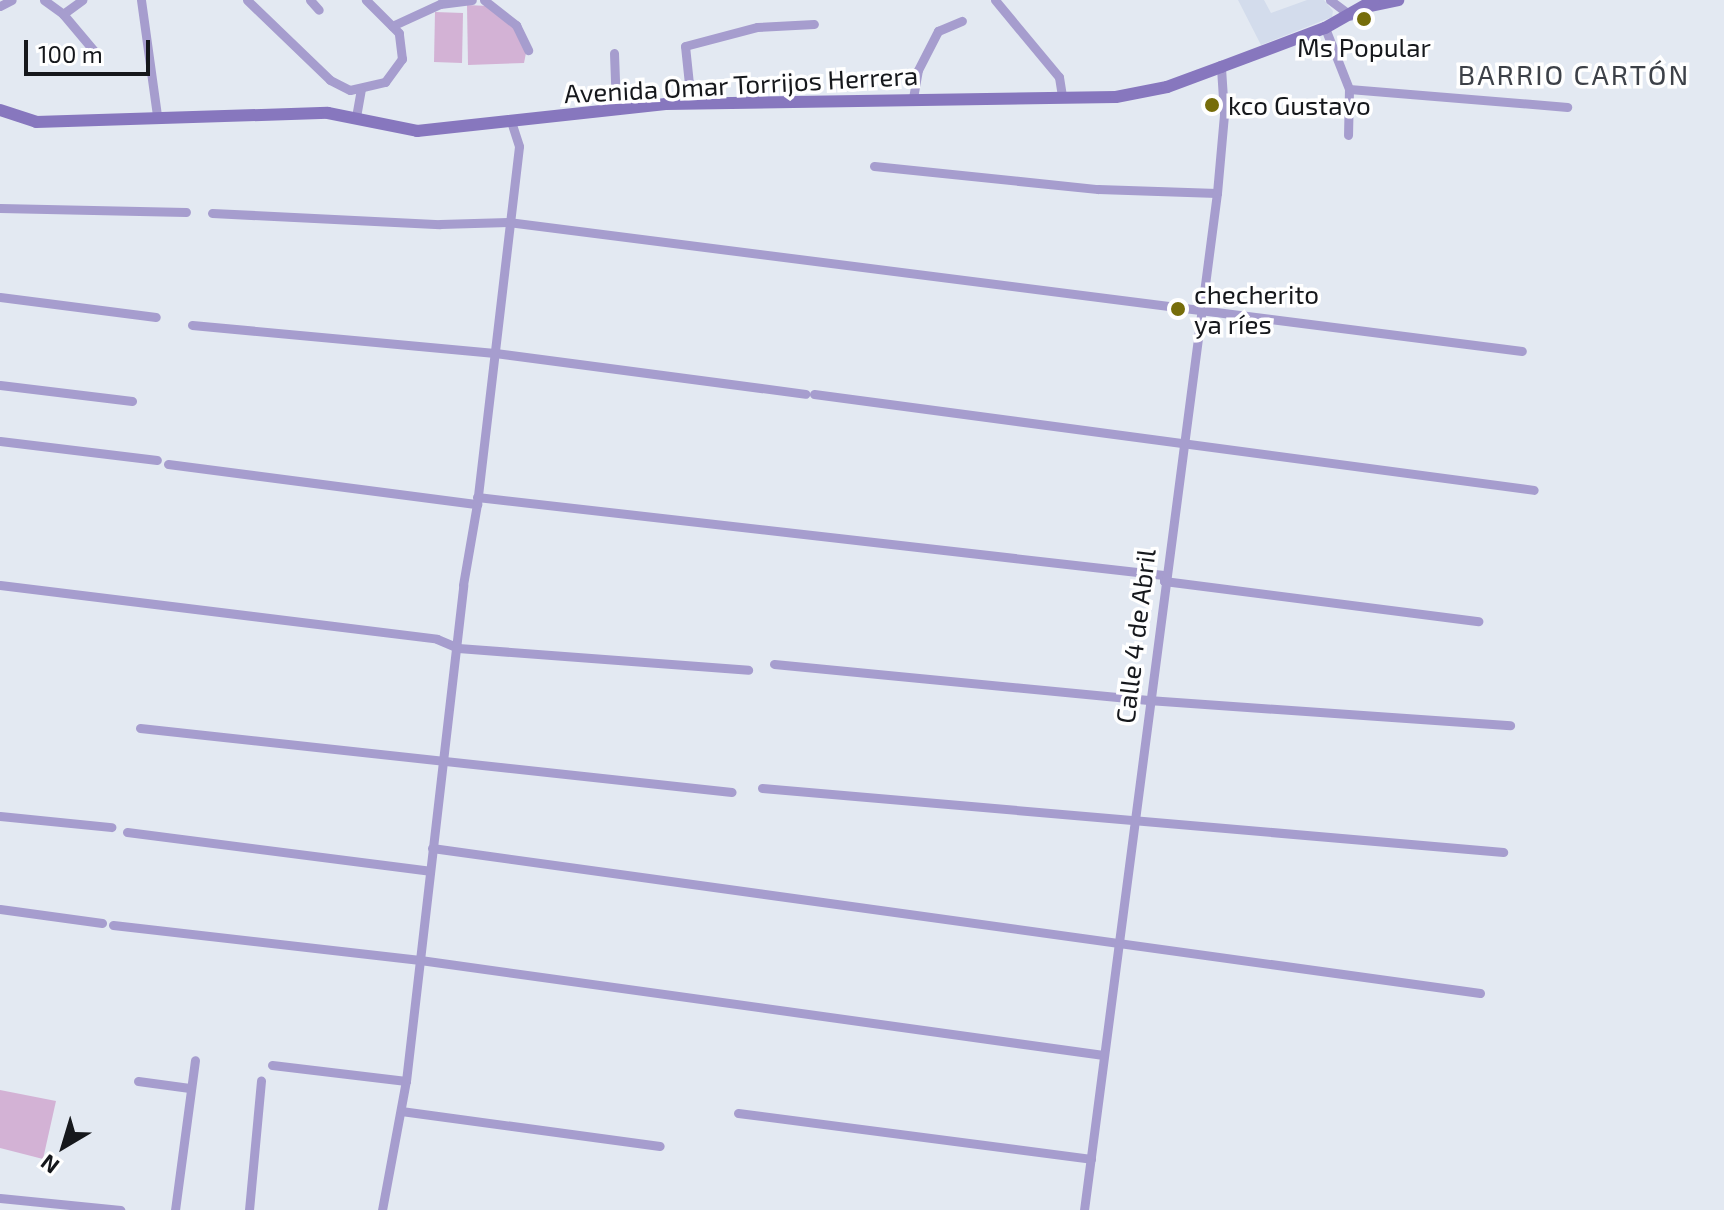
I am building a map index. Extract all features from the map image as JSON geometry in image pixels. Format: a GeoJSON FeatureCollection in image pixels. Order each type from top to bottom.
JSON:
{"type":"FeatureCollection","features":[{"type":"Feature","properties":{"kind":"street"},"geometry":{"type":"LineString","coordinates":[[0,6],[12,0]]}},
{"type":"Feature","properties":{"kind":"street"},"geometry":{"type":"LineString","coordinates":[[44,0],[63,14],[95,52]]}},
{"type":"Feature","properties":{"kind":"street"},"geometry":{"type":"LineString","coordinates":[[63,14],[82,0]]}},
{"type":"Feature","properties":{"kind":"street"},"geometry":{"type":"LineString","coordinates":[[141,0],[157,116]]}},
{"type":"Feature","properties":{"kind":"street"},"geometry":{"type":"LineString","coordinates":[[247,0],[330,80],[350,90],[385,82],[398,67],[402,41],[366,0]]}},
{"type":"Feature","properties":{"kind":"street"},"geometry":{"type":"LineString","coordinates":[[310,0],[319,10]]}},
{"type":"Feature","properties":{"kind":"street"},"geometry":{"type":"LineString","coordinates":[[392,26],[429,5],[472,0]]}},
{"type":"Feature","properties":{"kind":"street"},"geometry":{"type":"LineString","coordinates":[[484,0],[516,25],[528,50]]}},
{"type":"Feature","properties":{"kind":"street"},"geometry":{"type":"LineString","coordinates":[[995,0],[1059,77],[1062,97]]}},
{"type":"Feature","properties":{"kind":"street"},"geometry":{"type":"LineString","coordinates":[[1330,0],[1351,16]]}},
{"type":"Feature","properties":{"kind":"street","name":"Avenida Omar Torrijos Herrera"},"geometry":{"type":"LineString","coordinates":[[1,112],[36,122],[328,113],[417,131],[616,107],[691,103],[1143,93],[1325,28],[1370,4],[1398,0]]}},
{"type":"Feature","properties":{"kind":"street"},"geometry":{"type":"LineString","coordinates":[[913,98],[918,70],[938,31],[962,21]]}},
{"type":"Feature","properties":{"kind":"street"},"geometry":{"type":"LineString","coordinates":[[691,103],[685,46],[757,27],[814,24]]}},
{"type":"Feature","properties":{"kind":"street"},"geometry":{"type":"LineString","coordinates":[[1325,28],[1349,89],[1348,135]]}},
{"type":"Feature","properties":{"kind":"street"},"geometry":{"type":"LineString","coordinates":[[614,53],[616,107]]}},
{"type":"Feature","properties":{"kind":"street","name":"Calle 4 de Abril"},"geometry":{"type":"LineString","coordinates":[[1084,1210],[1117,941],[1136,821],[1148,700],[1182,440],[1217,193],[1224,114],[1221,67]]}},
{"type":"Feature","properties":{"kind":"street"},"geometry":{"type":"LineString","coordinates":[[356,117],[361,89]]}},
{"type":"Feature","properties":{"kind":"street"},"geometry":{"type":"LineString","coordinates":[[1349,89],[1567,107]]}},
{"type":"Feature","properties":{"kind":"street"},"geometry":{"type":"LineString","coordinates":[[382,1210],[406,1081],[441,764],[495,353],[519,146],[511,122]]}},
{"type":"Feature","properties":{"kind":"street"},"geometry":{"type":"LineString","coordinates":[[874,166],[1039,184],[1217,193]]}},
{"type":"Feature","properties":{"kind":"street"},"geometry":{"type":"LineString","coordinates":[[0,208],[186,212]]}},
{"type":"Feature","properties":{"kind":"street"},"geometry":{"type":"LineString","coordinates":[[212,213],[440,224],[508,222],[1522,351]]}},
{"type":"Feature","properties":{"kind":"street"},"geometry":{"type":"LineString","coordinates":[[0,297],[156,317]]}},
{"type":"Feature","properties":{"kind":"street"},"geometry":{"type":"LineString","coordinates":[[192,325],[495,353],[1182,440],[1534,490]]}},
{"type":"Feature","properties":{"kind":"street"},"geometry":{"type":"LineString","coordinates":[[0,385],[132,401]]}},
{"type":"Feature","properties":{"kind":"street"},"geometry":{"type":"LineString","coordinates":[[0,441],[157,460]]}},
{"type":"Feature","properties":{"kind":"street"},"geometry":{"type":"LineString","coordinates":[[168,464],[1164,578],[1478,621]]}},
{"type":"Feature","properties":{"kind":"street"},"geometry":{"type":"LineString","coordinates":[[0,585],[421,637],[458,648],[748,670]]}},
{"type":"Feature","properties":{"kind":"street"},"geometry":{"type":"LineString","coordinates":[[774,664],[1148,700],[1510,725]]}},
{"type":"Feature","properties":{"kind":"street"},"geometry":{"type":"LineString","coordinates":[[140,728],[441,764],[732,792]]}},
{"type":"Feature","properties":{"kind":"street"},"geometry":{"type":"LineString","coordinates":[[762,788],[1503,852]]}},
{"type":"Feature","properties":{"kind":"street"},"geometry":{"type":"LineString","coordinates":[[0,816],[111,827]]}},
{"type":"Feature","properties":{"kind":"street"},"geometry":{"type":"LineString","coordinates":[[127,832],[430,871]]}},
{"type":"Feature","properties":{"kind":"street"},"geometry":{"type":"LineString","coordinates":[[432,848],[1480,993]]}},
{"type":"Feature","properties":{"kind":"street"},"geometry":{"type":"LineString","coordinates":[[0,909],[102,923]]}},
{"type":"Feature","properties":{"kind":"street"},"geometry":{"type":"LineString","coordinates":[[113,925],[420,960],[1103,1055]]}},
{"type":"Feature","properties":{"kind":"street"},"geometry":{"type":"LineString","coordinates":[[175,1210],[195,1060]]}},
{"type":"Feature","properties":{"kind":"street"},"geometry":{"type":"LineString","coordinates":[[272,1065],[406,1081]]}},
{"type":"Feature","properties":{"kind":"street"},"geometry":{"type":"LineString","coordinates":[[138,1081],[190,1088]]}},
{"type":"Feature","properties":{"kind":"street"},"geometry":{"type":"LineString","coordinates":[[249,1210],[261,1081]]}},
{"type":"Feature","properties":{"kind":"street"},"geometry":{"type":"LineString","coordinates":[[401,1111],[660,1146]]}},
{"type":"Feature","properties":{"kind":"street"},"geometry":{"type":"LineString","coordinates":[[738,1113],[1091,1159]]}},
{"type":"Feature","properties":{"kind":"street"},"geometry":{"type":"LineString","coordinates":[[0,1198],[120,1210]]}},
{"type":"Feature","properties":{"kind":"shaded area"},"geometry":{"type":"Polygon","coordinates":[[[1238,0],[1264,0],[1271,13],[1307,0],[1324,0],[1333,11],[1332,17],[1261,45],[1238,0]]]}},
{"type":"Feature","properties":{"kind":"shaded area"},"geometry":{"type":"Polygon","coordinates":[[[467,5],[488,6],[514,27],[526,53],[524,63],[468,65],[467,5]]]}},
{"type":"Feature","properties":{"kind":"shaded area"},"geometry":{"type":"Polygon","coordinates":[[[435,12],[463,13],[462,63],[434,62],[435,12]]]}},
{"type":"Feature","properties":{"kind":"shaded area"},"geometry":{"type":"Polygon","coordinates":[[[0,1090],[56,1101],[43,1159],[0,1148],[0,1090]]]}},
{"type":"Feature","properties":{"kind":"place","name":"Ms Popular"},"geometry":{"type":"Point","coordinates":[1364,19]}},
{"type":"Feature","properties":{"kind":"place","name":"kco Gustavo"},"geometry":{"type":"Point","coordinates":[1212,105]}},
{"type":"Feature","properties":{"kind":"place","name":"checherito ya ríes"},"geometry":{"type":"Point","coordinates":[1178,309]}},
{"type":"Feature","properties":{"kind":"district","name":"BARRIO CARTÓN"},"geometry":{"type":"Point","coordinates":[1574,74]}}]}
